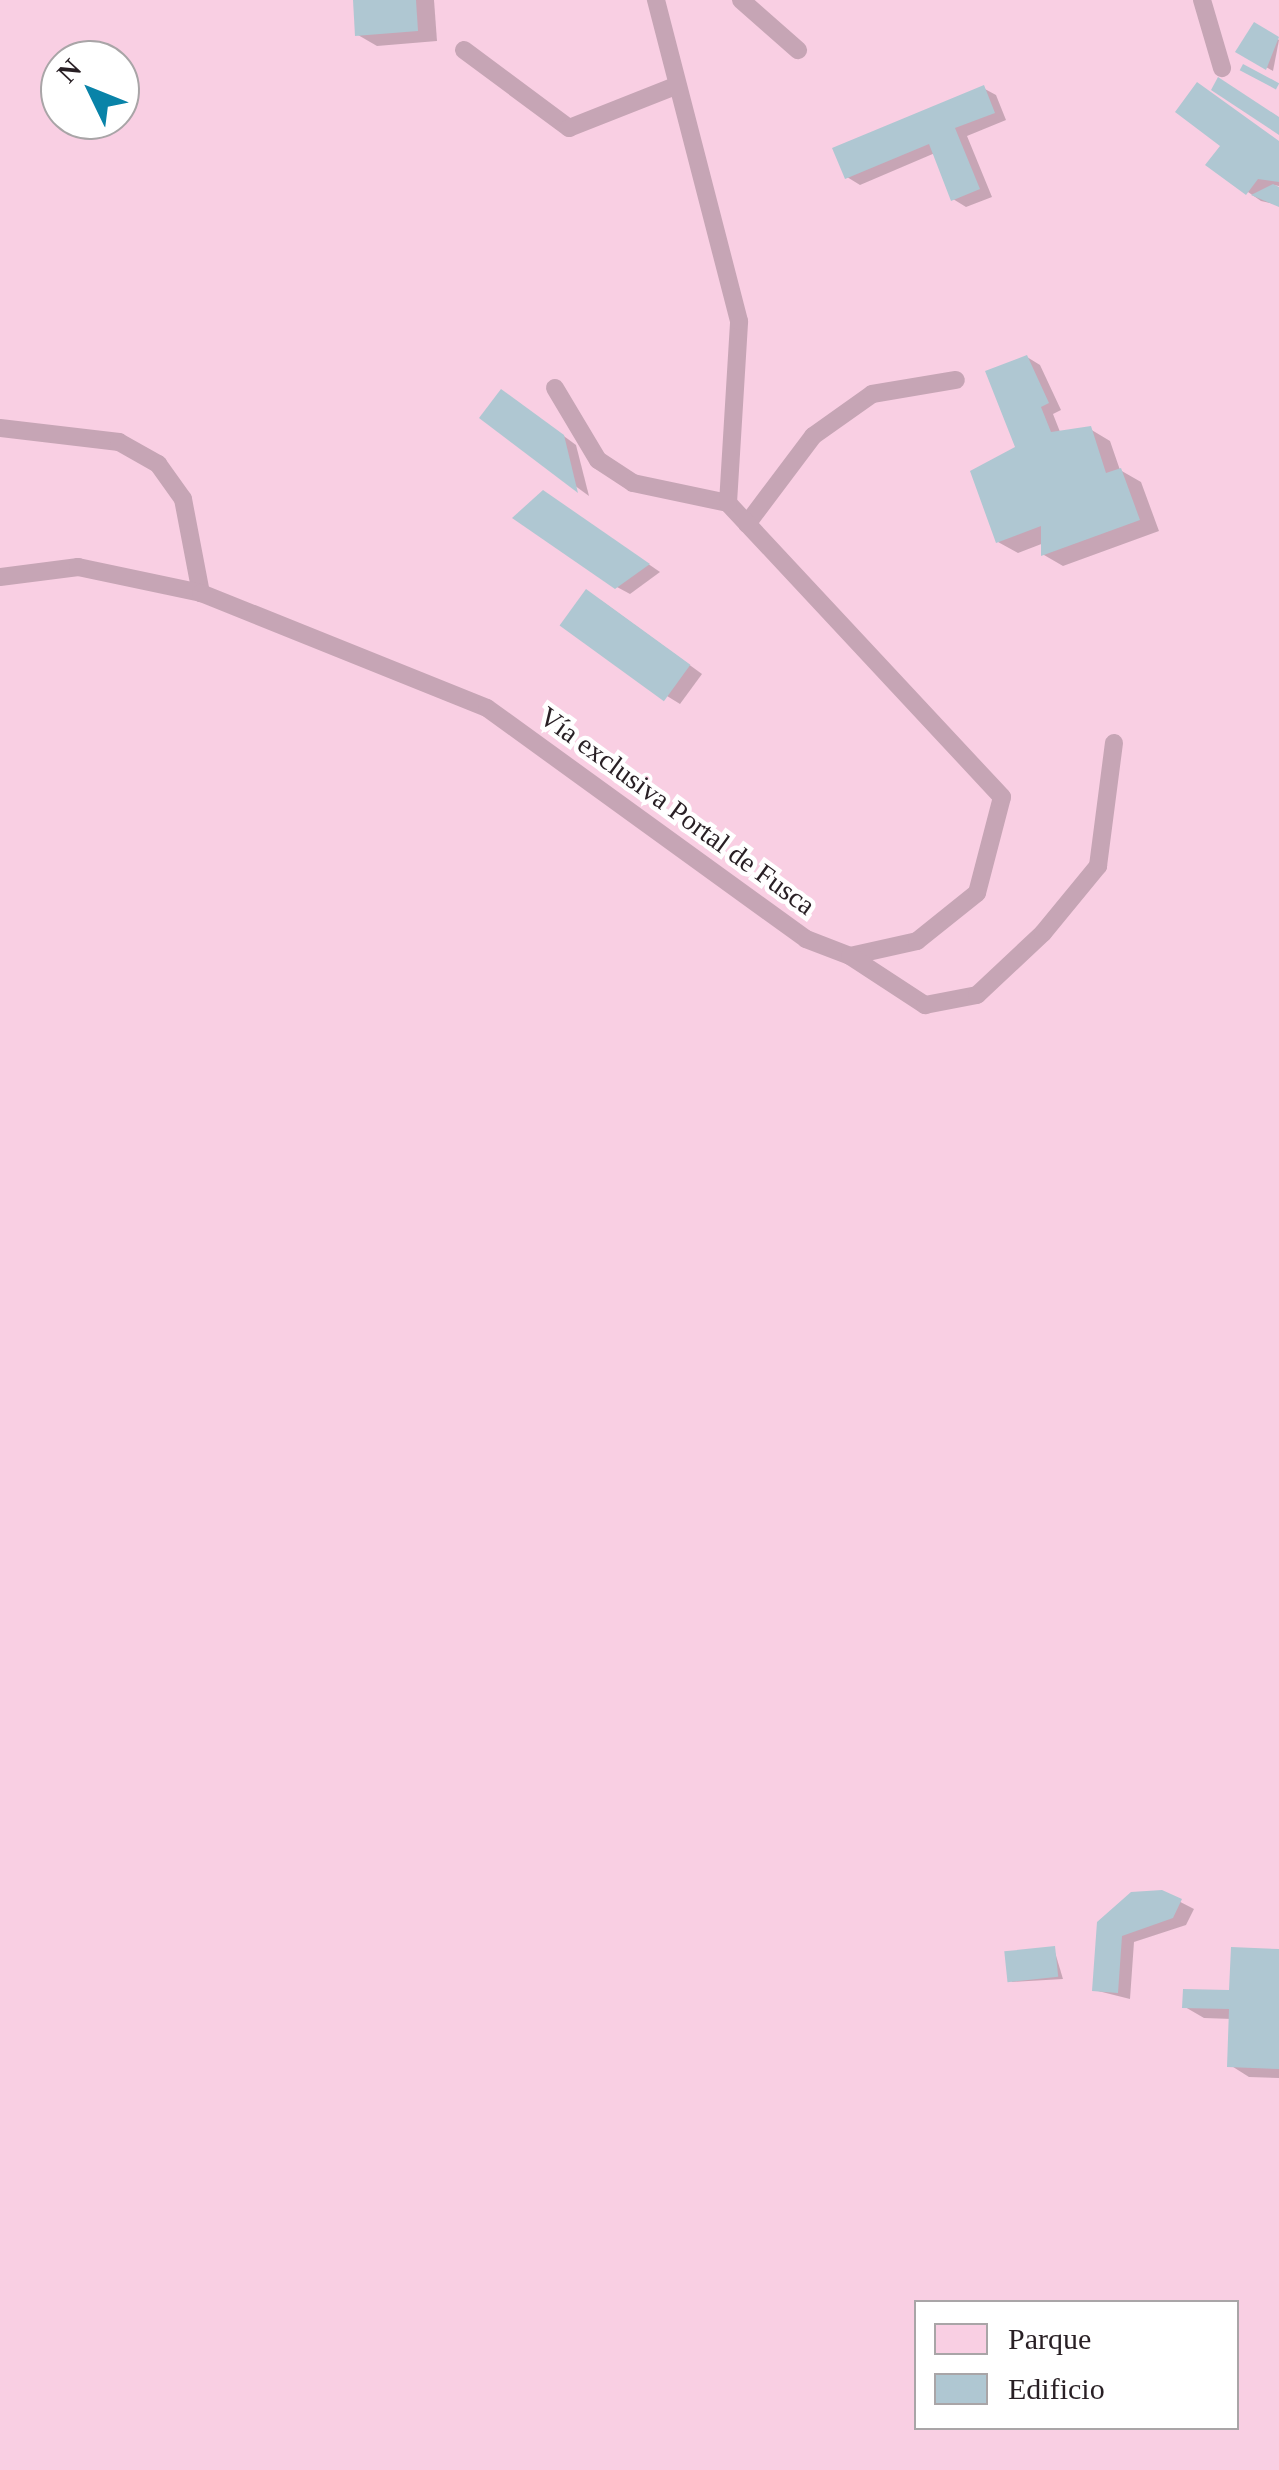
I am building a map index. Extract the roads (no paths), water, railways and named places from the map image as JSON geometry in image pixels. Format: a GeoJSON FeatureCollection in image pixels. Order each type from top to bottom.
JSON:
{"type":"FeatureCollection","features":[{"type":"Feature","properties":{"kind":"lane"},"geometry":{"type":"LineString","coordinates":[[656,0],[675,86],[740,321],[728,503]]}},
{"type":"Feature","properties":{"kind":"lane"},"geometry":{"type":"LineString","coordinates":[[741,0],[798,50]]}},
{"type":"Feature","properties":{"kind":"lane"},"geometry":{"type":"LineString","coordinates":[[1202,0],[1222,68]]}},
{"type":"Feature","properties":{"kind":"lane"},"geometry":{"type":"LineString","coordinates":[[464,50],[570,128],[675,86]]}},
{"type":"Feature","properties":{"kind":"lane"},"geometry":{"type":"LineString","coordinates":[[747,524],[812,436],[872,394],[956,380]]}},
{"type":"Feature","properties":{"kind":"lane"},"geometry":{"type":"LineString","coordinates":[[555,388],[598,460],[621,476],[728,503],[1002,798],[976,893],[917,940],[850,956]]}},
{"type":"Feature","properties":{"kind":"lane"},"geometry":{"type":"LineString","coordinates":[[0,428],[119,442],[158,464],[182,499],[201,593]]}},
{"type":"Feature","properties":{"kind":"lane","name":"Vía exclusiva Portal de Fusca"},"geometry":{"type":"LineString","coordinates":[[0,577],[78,566],[201,593],[487,708],[806,939],[850,956],[925,1005],[976,995],[1043,932],[1098,866],[1114,743]]}}]}
